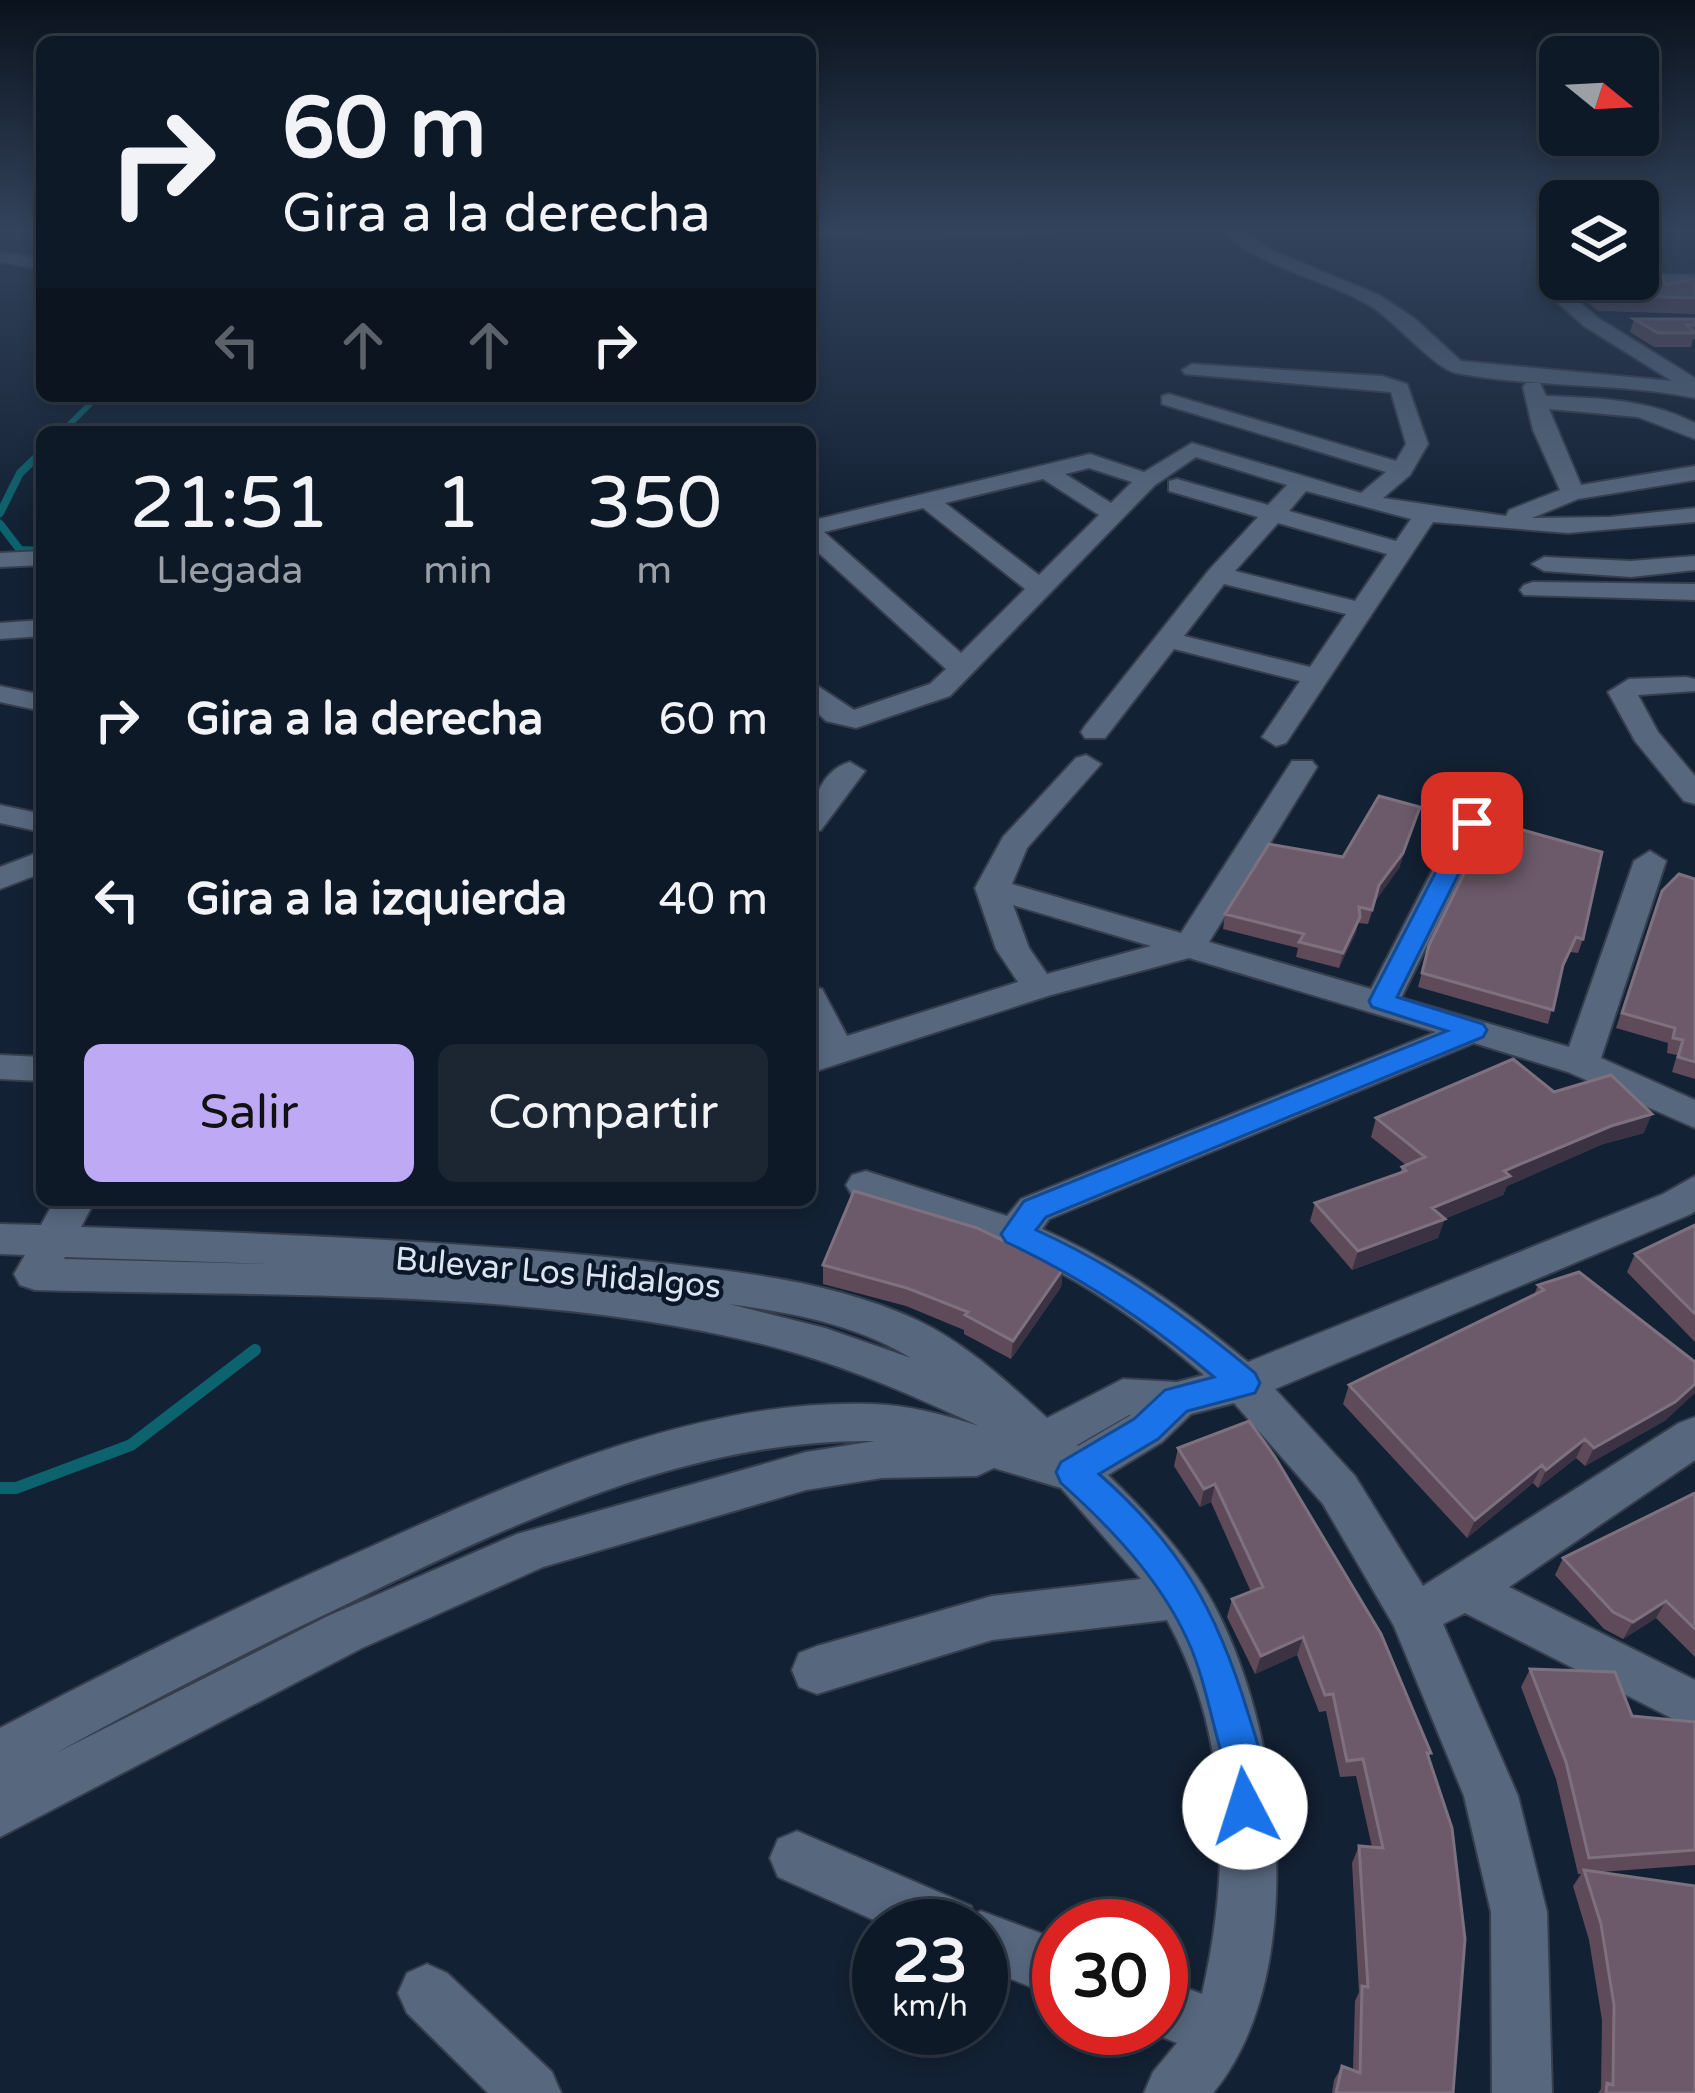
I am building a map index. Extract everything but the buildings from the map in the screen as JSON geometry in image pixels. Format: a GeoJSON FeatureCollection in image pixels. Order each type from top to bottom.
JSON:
{"type":"FeatureCollection","features":[{"type":"Feature","properties":{"kind":"street"},"geometry":{"type":"LineString","coordinates":[[1413,328],[1455,367],[1695,389]]}},
{"type":"Feature","properties":{"kind":"street"},"geometry":{"type":"LineString","coordinates":[[1600,328],[1695,389]]}},
{"type":"Feature","properties":{"kind":"street"},"geometry":{"type":"LineString","coordinates":[[1192,370],[1395,384],[1400,388],[1388,411]]}},
{"type":"Feature","properties":{"kind":"street"},"geometry":{"type":"LineString","coordinates":[[1269,375],[1388,411],[1418,443],[1402,470],[1366,501]]}},
{"type":"Feature","properties":{"kind":"street"},"geometry":{"type":"LineString","coordinates":[[1573,493],[1544,430],[1535,395],[1651,413],[1695,432]]}},
{"type":"Feature","properties":{"kind":"street"},"geometry":{"type":"LineString","coordinates":[[1169,400],[1402,470]]}},
{"type":"Feature","properties":{"kind":"street"},"geometry":{"type":"LineString","coordinates":[[1544,430],[1651,413]]}},
{"type":"Feature","properties":{"kind":"street"},"geometry":{"type":"LineString","coordinates":[[816,694],[836,715],[856,719],[940,690],[1147,480],[1195,450],[1301,484],[1449,518],[1559,528],[1614,527],[1695,514]]}},
{"type":"Feature","properties":{"kind":"street"},"geometry":{"type":"LineString","coordinates":[[816,528],[1096,461],[1147,480]]}},
{"type":"Feature","properties":{"kind":"street"},"geometry":{"type":"LineString","coordinates":[[1047,472],[1113,514]]}},
{"type":"Feature","properties":{"kind":"street"},"geometry":{"type":"LineString","coordinates":[[1516,515],[1573,493],[1695,473]]}},
{"type":"Feature","properties":{"kind":"street"},"geometry":{"type":"LineString","coordinates":[[1095,732],[1218,575],[1301,484]]}},
{"type":"Feature","properties":{"kind":"street"},"geometry":{"type":"LineString","coordinates":[[1178,485],[1402,550]]}},
{"type":"Feature","properties":{"kind":"street"},"geometry":{"type":"LineString","coordinates":[[927,500],[1040,588]]}},
{"type":"Feature","properties":{"kind":"street"},"geometry":{"type":"LineString","coordinates":[[1276,737],[1421,522]]}},
{"type":"Feature","properties":{"kind":"street"},"geometry":{"type":"LineString","coordinates":[[1523,620],[1559,528]]}},
{"type":"Feature","properties":{"kind":"street"},"geometry":{"type":"LineString","coordinates":[[816,535],[962,668]]}},
{"type":"Feature","properties":{"kind":"street"},"geometry":{"type":"LineString","coordinates":[[0,560],[36,558]]}},
{"type":"Feature","properties":{"kind":"street"},"geometry":{"type":"LineString","coordinates":[[1544,564],[1631,569],[1695,563]]}},
{"type":"Feature","properties":{"kind":"street"},"geometry":{"type":"LineString","coordinates":[[1218,575],[1362,610]]}},
{"type":"Feature","properties":{"kind":"street"},"geometry":{"type":"LineString","coordinates":[[1533,590],[1695,592]]}},
{"type":"Feature","properties":{"kind":"street"},"geometry":{"type":"LineString","coordinates":[[0,631],[36,628]]}},
{"type":"Feature","properties":{"kind":"street"},"geometry":{"type":"LineString","coordinates":[[1168,640],[1318,677]]}},
{"type":"Feature","properties":{"kind":"street"},"geometry":{"type":"LineString","coordinates":[[1685,685],[1629,687],[1622,692],[1645,735],[1695,795]]}},
{"type":"Feature","properties":{"kind":"street"},"geometry":{"type":"LineString","coordinates":[[0,694],[36,702]]}},
{"type":"Feature","properties":{"kind":"street"},"geometry":{"type":"LineString","coordinates":[[1039,987],[1008,948],[993,913],[991,888],[1001,860],[1086,764]]}},
{"type":"Feature","properties":{"kind":"street"},"geometry":{"type":"LineString","coordinates":[[816,1022],[824,1056],[1039,987],[1189,947],[1302,767]]}},
{"type":"Feature","properties":{"kind":"street"},"geometry":{"type":"LineString","coordinates":[[816,815],[850,771]]}},
{"type":"Feature","properties":{"kind":"street"},"geometry":{"type":"LineString","coordinates":[[0,814],[36,823]]}},
{"type":"Feature","properties":{"kind":"street"},"geometry":{"type":"LineString","coordinates":[[1382,1001],[1472,823]]}},
{"type":"Feature","properties":{"kind":"street"},"geometry":{"type":"LineString","coordinates":[[1581,1063],[1650,861]]}},
{"type":"Feature","properties":{"kind":"street"},"geometry":{"type":"LineString","coordinates":[[0,880],[36,864]]}},
{"type":"Feature","properties":{"kind":"street"},"geometry":{"type":"LineString","coordinates":[[991,888],[1581,1063],[1695,1115]]}},
{"type":"Feature","properties":{"kind":"street"},"geometry":{"type":"LineString","coordinates":[[1016,1234],[1035,1209],[1474,1030]]}},
{"type":"Feature","properties":{"kind":"street"},"geometry":{"type":"LineString","coordinates":[[0,1067],[36,1070]]}},
{"type":"Feature","properties":{"kind":"street"},"geometry":{"type":"LineString","coordinates":[[866,1185],[1016,1234],[1079,1263],[1167,1319],[1244,1383],[1339,1490],[1414,1614],[1491,1796],[1519,1912],[1522,2093]]}},
{"type":"Feature","properties":{"kind":"street"},"geometry":{"type":"LineString","coordinates":[[0,1810],[345,1632],[534,1549],[806,1471],[881,1459],[1037,1449],[1146,1429],[1177,1400],[1244,1383],[1677,1204],[1695,1190]]}},
{"type":"Feature","properties":{"kind":"street"},"geometry":{"type":"LineString","coordinates":[[0,1239],[44,1257],[72,1206]]}},
{"type":"Feature","properties":{"kind":"street","name":"Bulevar Los Hidalgos"},"geometry":{"type":"LineString","coordinates":[[44,1257],[595,1299],[721,1318],[893,1366],[930,1408]]}},
{"type":"Feature","properties":{"kind":"street","name":"Bulevar Los Hidalgos"},"geometry":{"type":"LineString","coordinates":[[44,1257],[415,1257],[721,1287],[825,1308],[898,1330],[968,1372],[1037,1449],[1126,1519],[1183,1596],[1226,1690],[1244,1762],[1247,1895],[1221,2031],[1174,2093]]}},
{"type":"Feature","properties":{"kind":"street"},"geometry":{"type":"LineString","coordinates":[[0,1756],[175,1660],[467,1525],[599,1473],[821,1424],[875,1422],[930,1408],[1037,1449]]}},
{"type":"Feature","properties":{"kind":"street"},"geometry":{"type":"LineString","coordinates":[[1414,1614],[1466,1589],[1695,1436]]}},
{"type":"Feature","properties":{"kind":"street"},"geometry":{"type":"LineString","coordinates":[[1466,1589],[1695,1706]]}},
{"type":"Feature","properties":{"kind":"street"},"geometry":{"type":"LineString","coordinates":[[817,1670],[992,1618],[1183,1596]]}},
{"type":"Feature","properties":{"kind":"street"},"geometry":{"type":"LineString","coordinates":[[797,1858],[890,1899]]}},
{"type":"Feature","properties":{"kind":"street"},"geometry":{"type":"LineString","coordinates":[[427,1993],[531,2093]]}},
{"type":"Feature","properties":{"kind":"street"},"geometry":{"type":"LineString","coordinates":[[1188,2018],[1221,2031]]}},
{"type":"Feature","properties":{"kind":"waterway"},"geometry":{"type":"LineString","coordinates":[[68,426],[92,402]]}},
{"type":"Feature","properties":{"kind":"waterway"},"geometry":{"type":"LineString","coordinates":[[0,513],[20,473],[36,458]]}},
{"type":"Feature","properties":{"kind":"waterway"},"geometry":{"type":"LineString","coordinates":[[0,524],[20,550],[36,551]]}},
{"type":"Feature","properties":{"kind":"waterway"},"geometry":{"type":"LineString","coordinates":[[0,1488],[16,1488],[131,1445],[255,1350]]}},
{"type":"Feature","properties":{"kind":"route"},"geometry":{"type":"LineString","coordinates":[[1245,1807],[1244,1762],[1226,1690],[1207,1640],[1183,1596],[1126,1519],[1073,1472],[1146,1429],[1177,1400],[1244,1383],[1167,1319],[1079,1263],[1016,1234],[1035,1209],[1474,1030],[1382,1001],[1472,823]]}}]}
